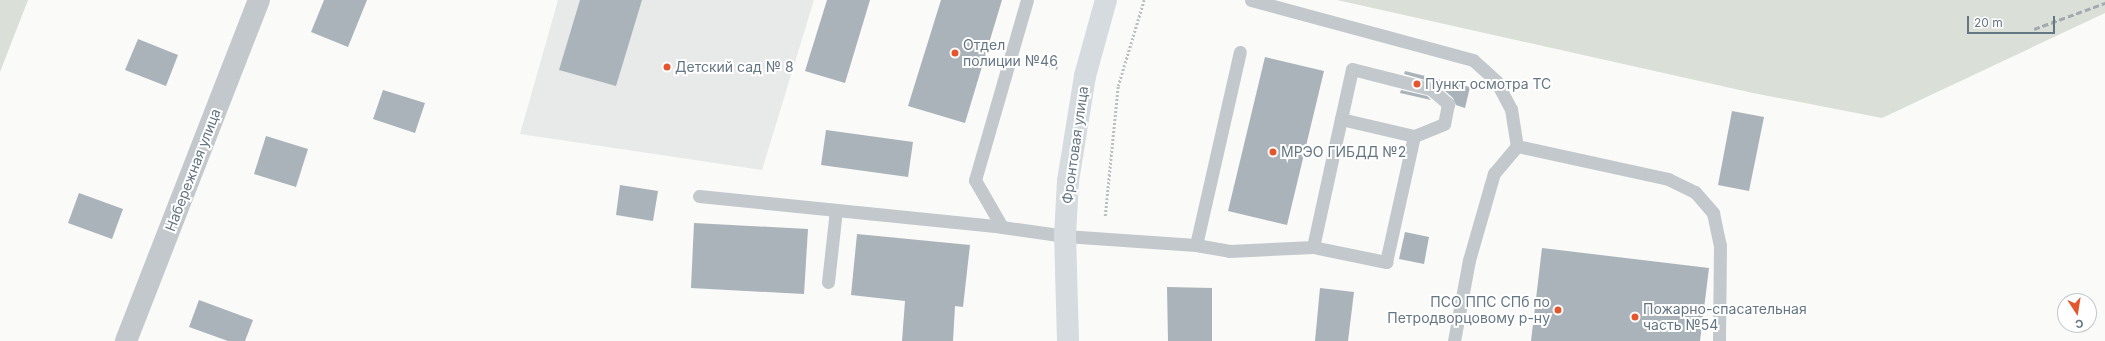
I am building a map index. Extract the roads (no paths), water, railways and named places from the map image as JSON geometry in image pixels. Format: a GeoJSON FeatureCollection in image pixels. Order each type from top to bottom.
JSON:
{"type":"FeatureCollection","features":[{"type":"Feature","properties":{"kind":"main road","name":"Фронтовая улица"},"geometry":{"type":"LineString","coordinates":[[1068,341],[1065,236],[1068,181],[1085,76],[1106,0]]}},
{"type":"Feature","properties":{"kind":"street","name":"Набережная улица"},"geometry":{"type":"LineString","coordinates":[[126,341],[259,0]]}},
{"type":"Feature","properties":{"kind":"lane"},"geometry":{"type":"LineString","coordinates":[[1002,226],[975,180],[1027,0]]}},
{"type":"Feature","properties":{"kind":"lane"},"geometry":{"type":"LineString","coordinates":[[1251,0],[1473,60],[1496,81],[1511,109],[1517,146],[1494,173],[1469,260],[1454,341]]}},
{"type":"Feature","properties":{"kind":"lane"},"geometry":{"type":"LineString","coordinates":[[1196,245],[1240,52]]}},
{"type":"Feature","properties":{"kind":"lane"},"geometry":{"type":"LineString","coordinates":[[1313,247],[1341,119],[1352,69],[1431,88],[1448,104],[1444,124],[1414,136],[1341,119]]}},
{"type":"Feature","properties":{"kind":"lane"},"geometry":{"type":"LineString","coordinates":[[700,196],[1002,226],[1065,236],[1196,245],[1229,251],[1313,247],[1386,262],[1414,136]]}},
{"type":"Feature","properties":{"kind":"lane"},"geometry":{"type":"LineString","coordinates":[[1517,146],[1668,179],[1695,192],[1713,213],[1720,245],[1719,341]]}},
{"type":"Feature","properties":{"kind":"lane"},"geometry":{"type":"LineString","coordinates":[[828,282],[836,210]]}},
{"type":"Feature","properties":{"kind":"railway"},"geometry":{"type":"LineString","coordinates":[[2034,29],[2105,3]]}},
{"type":"Feature","properties":{"kind":"place","name":"Отдел полиции №46"},"geometry":{"type":"Point","coordinates":[955,53]}},
{"type":"Feature","properties":{"kind":"place","name":"Детский сад № 8"},"geometry":{"type":"Point","coordinates":[667,67]}},
{"type":"Feature","properties":{"kind":"place","name":"Пункт осмотра ТС"},"geometry":{"type":"Point","coordinates":[1417,84]}},
{"type":"Feature","properties":{"kind":"place","name":"МРЭО ГИБДД №2"},"geometry":{"type":"Point","coordinates":[1273,152]}},
{"type":"Feature","properties":{"kind":"place","name":"ПСО ППС СПб по Петродворцовому р-ну"},"geometry":{"type":"Point","coordinates":[1558,310]}},
{"type":"Feature","properties":{"kind":"place","name":"Пожарно-спасательная часть №54"},"geometry":{"type":"Point","coordinates":[1635,317]}}]}
